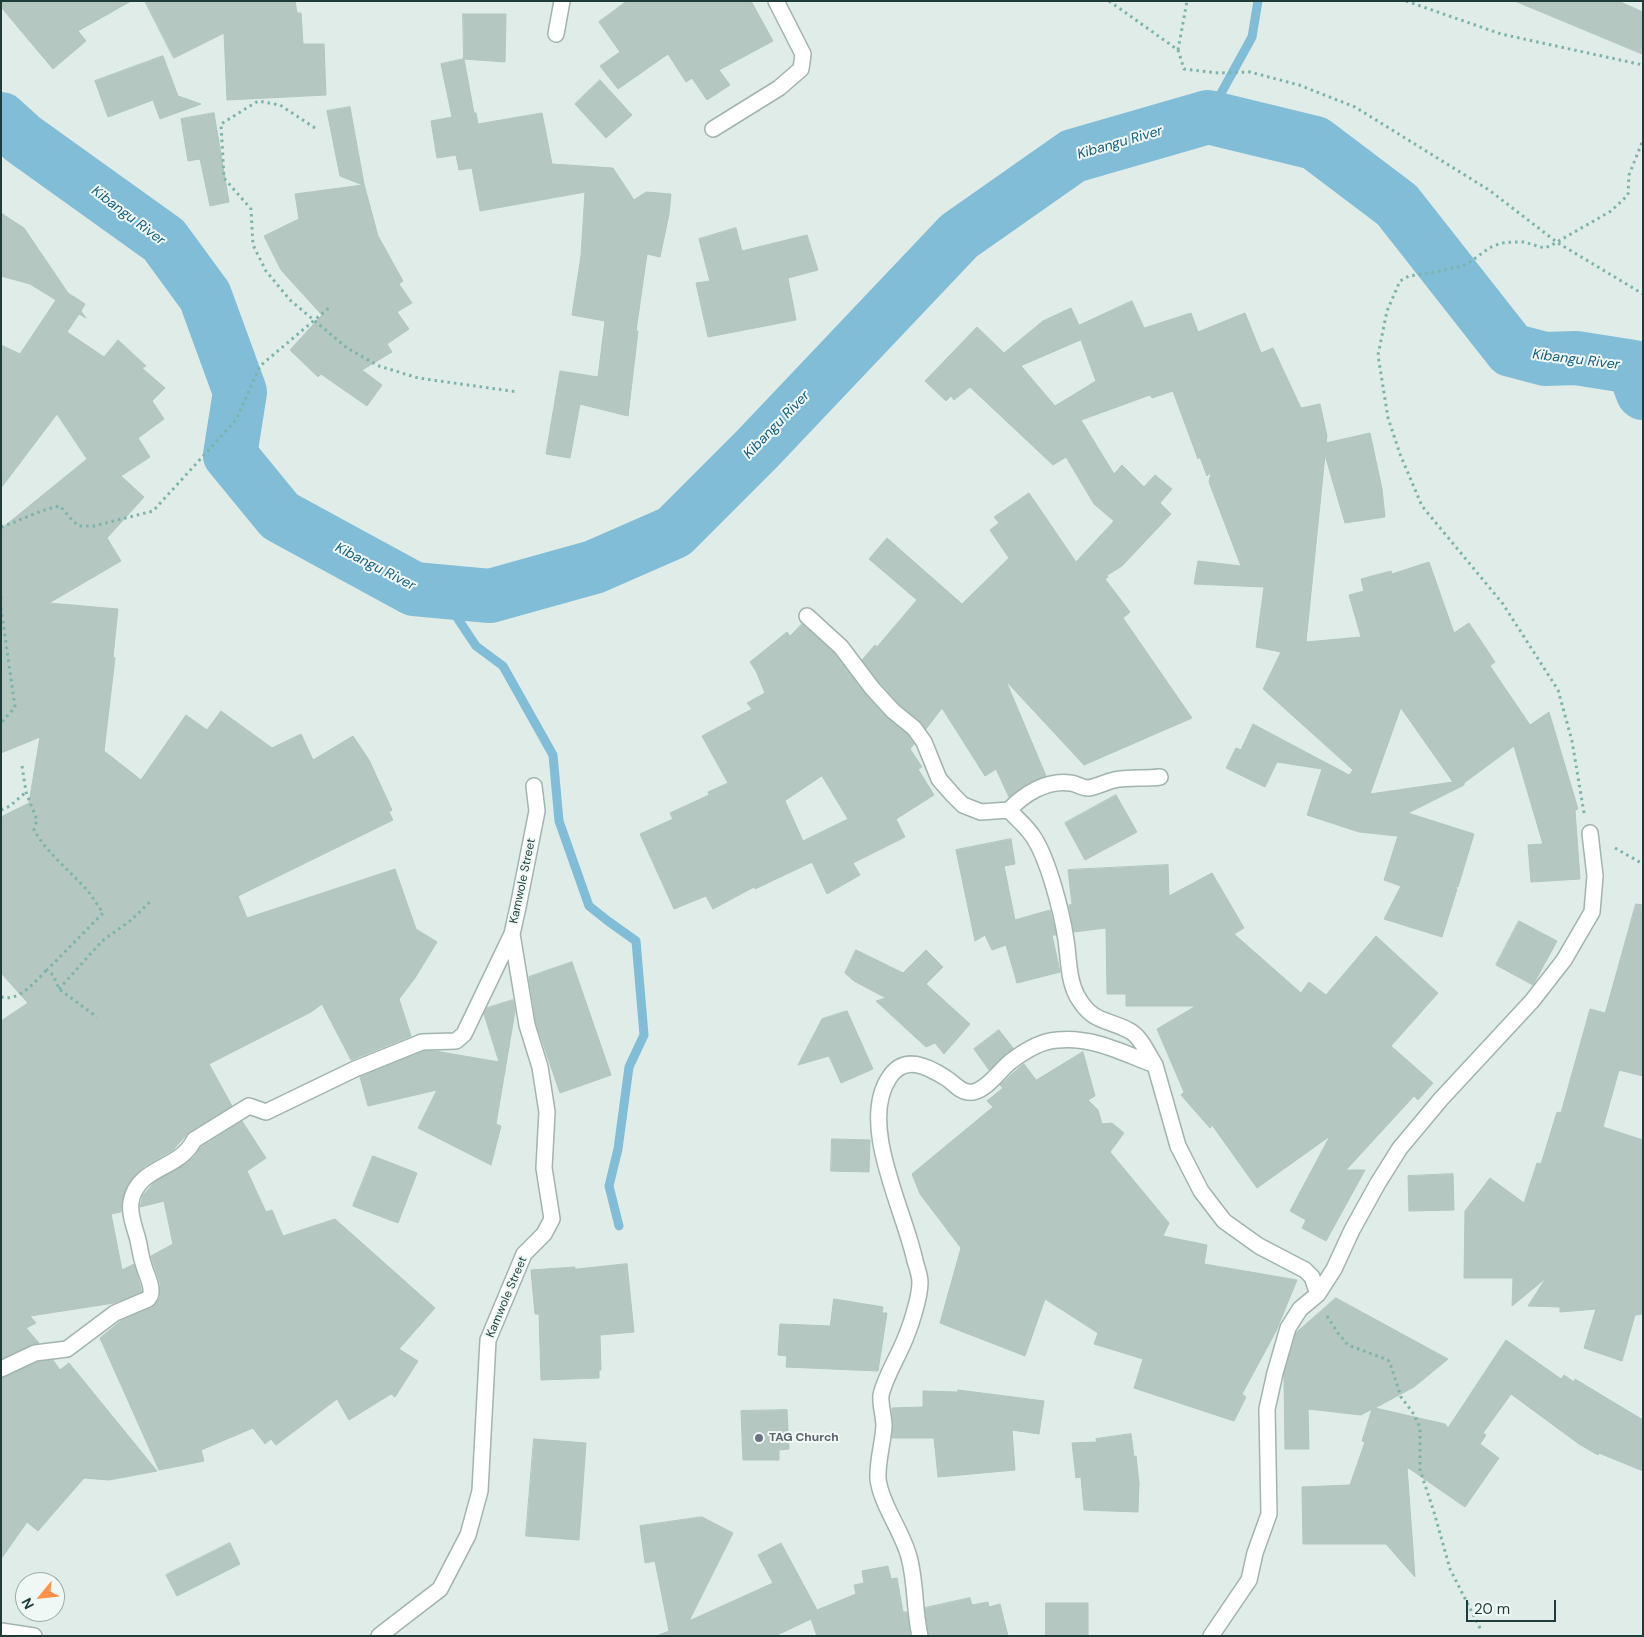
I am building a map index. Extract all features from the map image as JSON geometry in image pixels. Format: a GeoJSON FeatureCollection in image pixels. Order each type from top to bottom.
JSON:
{"type":"FeatureCollection","features":[{"type":"Feature","properties":{"kind":"street"},"geometry":{"type":"LineString","coordinates":[[556,34],[562,1]]}},
{"type":"Feature","properties":{"kind":"street"},"geometry":{"type":"LineString","coordinates":[[713,129],[779,88],[801,69],[802,54],[776,1]]}},
{"type":"Feature","properties":{"kind":"street"},"geometry":{"type":"LineString","coordinates":[[808,616],[841,647],[887,705],[914,728],[924,742],[939,779],[963,805],[981,812],[1009,810],[1018,800],[1031,791],[1060,783],[1071,782],[1088,788],[1124,778],[1160,777]]}},
{"type":"Feature","properties":{"kind":"street","name":"Kamwole Street"},"geometry":{"type":"LineString","coordinates":[[379,1636],[440,1589],[468,1535],[480,1490],[488,1340],[524,1254],[544,1234],[552,1219],[544,1168],[547,1112],[540,1067],[527,1025],[512,934],[537,811],[534,786]]}},
{"type":"Feature","properties":{"kind":"street"},"geometry":{"type":"LineString","coordinates":[[1009,810],[1032,835],[1043,855],[1062,921],[1070,977],[1076,995],[1086,1010],[1098,1019],[1131,1032],[1140,1040],[1155,1065],[1178,1146],[1206,1198],[1224,1221],[1259,1246],[1305,1270],[1312,1277],[1318,1294]]}},
{"type":"Feature","properties":{"kind":"street"},"geometry":{"type":"LineString","coordinates":[[1211,1636],[1249,1580],[1255,1552],[1269,1514],[1267,1409],[1288,1328],[1300,1309],[1318,1294],[1334,1269],[1352,1230],[1400,1148],[1441,1099],[1537,995],[1564,960],[1592,912],[1595,876],[1590,833]]}},
{"type":"Feature","properties":{"kind":"street"},"geometry":{"type":"LineString","coordinates":[[1,1369],[35,1353],[67,1349],[115,1313],[148,1298],[152,1294],[152,1289],[143,1266],[132,1218],[131,1204],[134,1190],[142,1179],[189,1150],[194,1140],[249,1106],[266,1112],[355,1069],[422,1042],[456,1041],[464,1034],[512,934]]}},
{"type":"Feature","properties":{"kind":"street"},"geometry":{"type":"LineString","coordinates":[[920,1636],[909,1557],[886,1504],[878,1479],[884,1424],[881,1396],[903,1345],[914,1313],[920,1282],[912,1242],[893,1190],[883,1154],[879,1112],[882,1090],[890,1075],[902,1065],[916,1063],[947,1078],[959,1089],[970,1093],[990,1083],[1009,1063],[1033,1048],[1055,1040],[1076,1039],[1092,1041],[1155,1065]]}},
{"type":"Feature","properties":{"kind":"street"},"geometry":{"type":"LineString","coordinates":[[1,1631],[34,1636]]}},
{"type":"Feature","properties":{"kind":"path"},"geometry":{"type":"LineString","coordinates":[[1108,1],[1178,50]]}},
{"type":"Feature","properties":{"kind":"path"},"geometry":{"type":"LineString","coordinates":[[1187,1],[1178,50],[1184,69],[1219,73],[1250,72],[1299,85],[1355,107],[1489,190],[1558,243],[1643,294]]}},
{"type":"Feature","properties":{"kind":"path"},"geometry":{"type":"LineString","coordinates":[[1406,1],[1501,34],[1643,66]]}},
{"type":"Feature","properties":{"kind":"path"},"geometry":{"type":"LineString","coordinates":[[315,128],[280,105],[258,101],[221,124],[224,178],[251,209],[253,246],[266,271],[290,300],[347,348],[379,366],[418,378],[518,392]]}},
{"type":"Feature","properties":{"kind":"path"},"geometry":{"type":"LineString","coordinates":[[1643,140],[1630,175],[1628,195],[1611,210],[1558,243],[1544,248],[1524,242],[1501,243],[1489,248],[1466,265],[1409,276],[1400,281],[1387,311],[1378,355],[1388,418],[1400,454],[1422,506],[1503,604],[1558,690],[1572,741],[1585,821],[1590,833],[1643,864]]}},
{"type":"Feature","properties":{"kind":"path"},"geometry":{"type":"LineString","coordinates":[[1,527],[20,521],[42,510],[60,506],[79,526],[94,526],[152,511],[236,420],[260,366],[330,306]]}},
{"type":"Feature","properties":{"kind":"path"},"geometry":{"type":"LineString","coordinates":[[1,596],[1,602]]}},
{"type":"Feature","properties":{"kind":"path"},"geometry":{"type":"LineString","coordinates":[[1,608],[15,708],[1,723]]}},
{"type":"Feature","properties":{"kind":"path"},"geometry":{"type":"LineString","coordinates":[[1,997],[11,998],[20,995],[103,913],[89,892],[40,840],[34,830],[37,820],[26,792],[22,766]]}},
{"type":"Feature","properties":{"kind":"path"},"geometry":{"type":"LineString","coordinates":[[1,810],[26,792]]}},
{"type":"Feature","properties":{"kind":"path"},"geometry":{"type":"LineString","coordinates":[[59,989],[102,941],[130,921],[150,902]]}},
{"type":"Feature","properties":{"kind":"path"},"geometry":{"type":"LineString","coordinates":[[47,970],[53,975],[59,989],[96,1017]]}},
{"type":"Feature","properties":{"kind":"path"},"geometry":{"type":"LineString","coordinates":[[1318,1294],[1329,1320],[1348,1345],[1388,1360],[1390,1363],[1401,1397],[1420,1426],[1420,1470],[1450,1569],[1481,1630]]}},
{"type":"Feature","properties":{"kind":"building"},"geometry":{"type":"Polygon","coordinates":[[[1,1],[131,1],[78,31],[86,41],[53,69],[1,7],[1,1]]]}},
{"type":"Feature","properties":{"kind":"building"},"geometry":{"type":"Polygon","coordinates":[[[145,1],[295,1],[297,13],[301,13],[303,44],[324,44],[326,95],[227,100],[224,33],[174,58],[145,1]]]}},
{"type":"Feature","properties":{"kind":"building"},"geometry":{"type":"Polygon","coordinates":[[[627,1],[751,1],[773,41],[719,70],[730,85],[707,100],[692,78],[686,82],[668,54],[618,89],[600,66],[620,52],[599,22],[627,1]]]}},
{"type":"Feature","properties":{"kind":"building"},"geometry":{"type":"Polygon","coordinates":[[[1515,1],[1618,1],[1643,12],[1643,54],[1515,1]]]}},
{"type":"Feature","properties":{"kind":"building"},"geometry":{"type":"Polygon","coordinates":[[[463,14],[506,14],[505,62],[464,59],[463,14]]]}},
{"type":"Feature","properties":{"kind":"building"},"geometry":{"type":"Polygon","coordinates":[[[163,56],[178,96],[201,104],[160,119],[153,100],[108,117],[95,81],[163,56]]]}},
{"type":"Feature","properties":{"kind":"building"},"geometry":{"type":"Polygon","coordinates":[[[464,59],[474,113],[476,113],[478,124],[542,113],[552,164],[613,168],[634,200],[646,192],[671,194],[660,257],[647,254],[636,331],[638,331],[628,416],[580,404],[570,458],[546,454],[560,371],[598,377],[605,321],[572,315],[581,256],[585,192],[480,211],[472,168],[459,170],[456,155],[437,158],[431,121],[452,117],[441,64],[464,59]]]}},
{"type":"Feature","properties":{"kind":"building"},"geometry":{"type":"Polygon","coordinates":[[[600,80],[632,115],[606,138],[575,104],[600,80]]]}},
{"type":"Feature","properties":{"kind":"building"},"geometry":{"type":"Polygon","coordinates":[[[350,107],[364,184],[378,236],[403,281],[399,284],[412,303],[397,312],[409,329],[387,344],[392,352],[362,370],[382,385],[367,406],[321,374],[318,377],[290,350],[322,315],[281,270],[264,236],[299,219],[295,194],[363,185],[340,176],[327,111],[350,107]]]}},
{"type":"Feature","properties":{"kind":"building"},"geometry":{"type":"Polygon","coordinates":[[[214,113],[229,202],[210,206],[200,159],[188,161],[181,119],[214,113]]]}},
{"type":"Feature","properties":{"kind":"building"},"geometry":{"type":"Polygon","coordinates":[[[1,213],[24,228],[68,293],[85,304],[81,311],[86,318],[79,314],[67,332],[104,357],[118,340],[146,366],[142,368],[165,388],[152,401],[164,419],[138,438],[150,457],[121,476],[144,497],[107,538],[121,561],[49,603],[118,609],[113,657],[115,658],[104,751],[141,780],[186,715],[207,730],[221,711],[272,748],[301,734],[313,760],[353,736],[369,760],[392,810],[389,812],[393,820],[238,896],[247,918],[395,869],[416,929],[437,942],[415,978],[399,999],[411,1036],[351,1060],[322,1004],[311,1012],[209,1064],[232,1106],[189,1132],[173,1150],[145,1166],[136,1174],[126,1187],[121,1212],[111,1214],[122,1270],[134,1264],[142,1292],[114,1303],[30,1316],[36,1323],[26,1328],[39,1343],[1,1359],[1,1021],[28,1003],[1,973],[1,817],[29,803],[40,737],[1,753],[1,529],[87,459],[57,414],[1,488],[1,345],[20,354],[56,300],[30,284],[1,276],[1,213]]]}},
{"type":"Feature","properties":{"kind":"building"},"geometry":{"type":"Polygon","coordinates":[[[736,228],[742,251],[807,235],[818,270],[788,278],[796,320],[708,337],[696,283],[710,281],[699,239],[736,228]]]}},
{"type":"Feature","properties":{"kind":"building"},"geometry":{"type":"Polygon","coordinates":[[[1132,301],[1144,328],[1191,313],[1198,332],[1245,313],[1261,353],[1273,348],[1301,408],[1320,404],[1327,436],[1326,443],[1370,433],[1382,489],[1385,517],[1345,523],[1325,455],[1306,642],[1361,637],[1349,595],[1364,591],[1361,579],[1391,571],[1392,574],[1429,562],[1454,633],[1469,623],[1495,662],[1490,666],[1530,725],[1549,712],[1578,809],[1575,810],[1580,879],[1531,882],[1528,845],[1543,844],[1514,746],[1464,783],[1464,785],[1408,813],[1474,834],[1458,887],[1453,887],[1457,889],[1442,937],[1384,919],[1401,886],[1384,880],[1398,836],[1359,832],[1307,815],[1322,769],[1277,762],[1265,787],[1226,768],[1236,748],[1241,750],[1253,724],[1349,775],[1353,770],[1263,689],[1281,652],[1256,647],[1264,587],[1194,584],[1198,561],[1241,566],[1209,482],[1211,472],[1207,476],[1200,457],[1198,459],[1173,391],[1152,398],[1150,395],[1081,420],[1114,474],[1122,465],[1144,487],[1155,475],[1172,489],[1160,503],[1171,514],[1122,566],[1106,576],[1108,577],[1105,579],[1130,612],[1123,618],[1192,718],[1084,765],[1006,681],[1046,776],[1024,785],[1009,797],[996,769],[985,776],[942,708],[926,729],[879,682],[862,660],[875,645],[877,647],[917,600],[869,559],[887,538],[962,604],[1009,558],[990,530],[999,523],[994,517],[1029,493],[1076,562],[1114,521],[1094,504],[1066,457],[1053,465],[970,387],[954,400],[951,396],[946,401],[925,381],[977,327],[1004,353],[1043,321],[1071,308],[1079,325],[1132,301]],[[1081,340],[1021,366],[1055,406],[1096,381],[1081,340]],[[1401,708],[1396,721],[1370,794],[1453,782],[1401,708]]]}},
{"type":"Feature","properties":{"kind":"building"},"geometry":{"type":"Polygon","coordinates":[[[802,624],[834,653],[865,694],[886,717],[907,734],[914,744],[910,749],[922,767],[918,769],[934,795],[896,819],[905,837],[853,863],[860,875],[827,894],[812,862],[755,889],[754,887],[713,909],[706,896],[674,909],[640,834],[673,819],[670,813],[709,795],[708,792],[728,783],[702,736],[752,709],[747,703],[765,693],[750,662],[787,632],[790,636],[802,624]],[[822,776],[785,801],[803,841],[848,819],[822,776]]]}},
{"type":"Feature","properties":{"kind":"building"},"geometry":{"type":"Polygon","coordinates":[[[1116,795],[1137,832],[1085,860],[1065,823],[1116,795]]]}},
{"type":"Feature","properties":{"kind":"building"},"geometry":{"type":"Polygon","coordinates":[[[1011,839],[1015,864],[1004,866],[1015,920],[1050,910],[1056,935],[1052,935],[1060,972],[1017,983],[1006,945],[992,950],[985,935],[975,941],[956,850],[1011,839]]]}},
{"type":"Feature","properties":{"kind":"building"},"geometry":{"type":"Polygon","coordinates":[[[1168,865],[1169,896],[1212,873],[1244,928],[1234,934],[1301,993],[1309,982],[1326,995],[1376,936],[1438,993],[1391,1046],[1433,1083],[1418,1100],[1414,1096],[1346,1170],[1365,1170],[1326,1241],[1302,1228],[1306,1220],[1290,1211],[1330,1136],[1257,1188],[1212,1125],[1210,1128],[1181,1095],[1184,1092],[1157,1029],[1196,1006],[1126,1006],[1126,994],[1107,994],[1106,928],[1074,932],[1069,905],[1072,904],[1068,870],[1168,865]]]}},
{"type":"Feature","properties":{"kind":"building"},"geometry":{"type":"Polygon","coordinates":[[[1636,904],[1643,905],[1643,1076],[1619,1070],[1603,1127],[1643,1140],[1643,1314],[1635,1315],[1622,1361],[1584,1348],[1596,1309],[1560,1312],[1560,1307],[1528,1306],[1546,1278],[1512,1306],[1513,1278],[1464,1278],[1465,1211],[1490,1178],[1524,1203],[1537,1163],[1541,1164],[1557,1112],[1561,1113],[1590,1009],[1605,1013],[1636,904]]]}},
{"type":"Feature","properties":{"kind":"building"},"geometry":{"type":"Polygon","coordinates":[[[1519,921],[1557,941],[1533,985],[1496,965],[1519,921]]]}},
{"type":"Feature","properties":{"kind":"building"},"geometry":{"type":"Polygon","coordinates":[[[856,950],[903,973],[926,950],[943,967],[926,984],[970,1024],[944,1054],[935,1043],[926,1047],[876,1001],[886,998],[854,981],[845,973],[856,950]]]}},
{"type":"Feature","properties":{"kind":"building"},"geometry":{"type":"Polygon","coordinates":[[[572,962],[611,1075],[560,1093],[536,1023],[529,977],[572,962]]]}},
{"type":"Feature","properties":{"kind":"building"},"geometry":{"type":"Polygon","coordinates":[[[513,1000],[515,1011],[496,1124],[501,1126],[491,1165],[418,1128],[437,1090],[368,1106],[360,1077],[424,1051],[435,1051],[499,1062],[484,1014],[487,1008],[513,1000]]]}},
{"type":"Feature","properties":{"kind":"building"},"geometry":{"type":"Polygon","coordinates":[[[847,1011],[873,1069],[841,1083],[829,1056],[798,1065],[822,1019],[847,1011]]]}},
{"type":"Feature","properties":{"kind":"building"},"geometry":{"type":"Polygon","coordinates":[[[999,1030],[1013,1048],[989,1070],[974,1049],[999,1030]]]}},
{"type":"Feature","properties":{"kind":"building"},"geometry":{"type":"Polygon","coordinates":[[[1083,1052],[1095,1096],[1088,1100],[1098,1110],[1102,1124],[1112,1123],[1124,1133],[1110,1152],[1169,1223],[1163,1236],[1207,1245],[1204,1264],[1297,1280],[1276,1331],[1242,1394],[1246,1397],[1234,1421],[1134,1388],[1143,1359],[1094,1344],[1098,1333],[1045,1299],[1025,1356],[940,1323],[961,1248],[920,1194],[912,1174],[993,1107],[987,1101],[1003,1088],[1000,1085],[1021,1066],[1024,1064],[1036,1080],[1083,1052]]]}},
{"type":"Feature","properties":{"kind":"building"},"geometry":{"type":"Polygon","coordinates":[[[242,1121],[266,1158],[247,1171],[266,1212],[272,1210],[283,1236],[335,1219],[435,1308],[399,1349],[418,1361],[395,1397],[391,1394],[349,1420],[337,1399],[276,1445],[271,1439],[265,1444],[253,1428],[201,1450],[204,1461],[159,1470],[100,1338],[122,1320],[152,1307],[160,1298],[160,1283],[151,1256],[173,1244],[164,1201],[140,1207],[143,1195],[155,1182],[194,1157],[201,1147],[242,1121]]]}},
{"type":"Feature","properties":{"kind":"building"},"geometry":{"type":"Polygon","coordinates":[[[832,1139],[870,1140],[869,1172],[831,1171],[832,1139]]]}},
{"type":"Feature","properties":{"kind":"building"},"geometry":{"type":"Polygon","coordinates":[[[373,1156],[417,1173],[398,1223],[353,1206],[373,1156]]]}},
{"type":"Feature","properties":{"kind":"building"},"geometry":{"type":"Polygon","coordinates":[[[1453,1174],[1454,1210],[1409,1211],[1408,1176],[1453,1174]]]}},
{"type":"Feature","properties":{"kind":"building"},"geometry":{"type":"Polygon","coordinates":[[[627,1264],[634,1332],[600,1335],[601,1370],[599,1370],[599,1378],[541,1380],[539,1314],[535,1314],[531,1270],[575,1267],[575,1269],[627,1264]]]}},
{"type":"Feature","properties":{"kind":"building"},"geometry":{"type":"Polygon","coordinates":[[[1336,1298],[1448,1359],[1414,1387],[1375,1408],[1445,1424],[1448,1428],[1506,1340],[1561,1379],[1564,1375],[1574,1382],[1575,1379],[1643,1420],[1643,1471],[1599,1453],[1598,1455],[1579,1444],[1511,1394],[1483,1433],[1486,1435],[1480,1444],[1499,1458],[1465,1507],[1407,1467],[1415,1577],[1386,1544],[1303,1544],[1302,1487],[1350,1485],[1365,1442],[1362,1441],[1372,1409],[1361,1415],[1308,1409],[1309,1449],[1285,1449],[1284,1375],[1296,1333],[1336,1298]]]}},
{"type":"Feature","properties":{"kind":"building"},"geometry":{"type":"Polygon","coordinates":[[[834,1299],[883,1307],[882,1313],[887,1313],[878,1371],[786,1367],[787,1356],[778,1355],[780,1324],[830,1326],[834,1299]]]}},
{"type":"Feature","properties":{"kind":"building"},"geometry":{"type":"Polygon","coordinates":[[[53,1360],[60,1370],[69,1363],[157,1471],[109,1480],[84,1478],[38,1531],[27,1522],[1,1559],[1,1378],[38,1362],[53,1360]]]}},
{"type":"Feature","properties":{"kind":"building"},"geometry":{"type":"Polygon","coordinates":[[[958,1390],[1044,1401],[1039,1434],[1012,1430],[1015,1470],[938,1477],[934,1438],[892,1438],[892,1408],[923,1407],[923,1391],[958,1392],[958,1390]]]}},
{"type":"Feature","properties":{"kind":"building"},"geometry":{"type":"Polygon","coordinates":[[[787,1410],[789,1449],[779,1450],[779,1460],[743,1460],[741,1411],[787,1410]]]}},
{"type":"Feature","properties":{"kind":"building"},"geometry":{"type":"Polygon","coordinates":[[[1131,1434],[1139,1483],[1138,1512],[1084,1510],[1081,1477],[1076,1478],[1072,1443],[1097,1442],[1096,1439],[1131,1434]]]}},
{"type":"Feature","properties":{"kind":"building"},"geometry":{"type":"Polygon","coordinates":[[[534,1439],[586,1443],[579,1540],[526,1536],[534,1439]]]}},
{"type":"Feature","properties":{"kind":"building"},"geometry":{"type":"Polygon","coordinates":[[[702,1517],[733,1533],[689,1621],[773,1583],[758,1555],[781,1543],[817,1610],[856,1594],[854,1585],[864,1583],[862,1571],[888,1566],[891,1579],[897,1578],[903,1612],[907,1612],[910,1636],[817,1636],[811,1619],[775,1636],[657,1636],[669,1631],[655,1561],[645,1563],[640,1526],[702,1517]]]}},
{"type":"Feature","properties":{"kind":"building"},"geometry":{"type":"Polygon","coordinates":[[[230,1543],[240,1564],[177,1596],[166,1575],[230,1543]]]}},
{"type":"Feature","properties":{"kind":"building"},"geometry":{"type":"Polygon","coordinates":[[[970,1598],[972,1605],[988,1602],[989,1607],[1000,1604],[1008,1636],[929,1636],[925,1608],[970,1598]]]}},
{"type":"Feature","properties":{"kind":"building"},"geometry":{"type":"Polygon","coordinates":[[[1046,1603],[1088,1603],[1088,1636],[1046,1636],[1046,1603]]]}},
{"type":"Feature","properties":{"kind":"waterway"},"geometry":{"type":"LineString","coordinates":[[1208,117],[1252,37],[1258,1]]}},
{"type":"Feature","properties":{"kind":"waterway","name":"Kibangu River"},"geometry":{"type":"LineString","coordinates":[[1,119],[23,139],[164,240],[205,296],[240,392],[230,455],[280,516],[414,589],[490,596],[594,567],[674,532],[757,449],[959,236],[1073,156],[1208,117],[1315,143],[1397,205],[1511,350],[1545,359],[1576,358],[1633,367],[1643,393]]}},
{"type":"Feature","properties":{"kind":"waterway"},"geometry":{"type":"LineString","coordinates":[[440,592],[476,646],[503,666],[553,755],[559,821],[589,906],[636,941],[644,1035],[629,1067],[618,1149],[609,1186],[619,1226]]}},
{"type":"Feature","properties":{"kind":"place","name":"TAG Church"},"geometry":{"type":"Point","coordinates":[759,1438]}}]}
